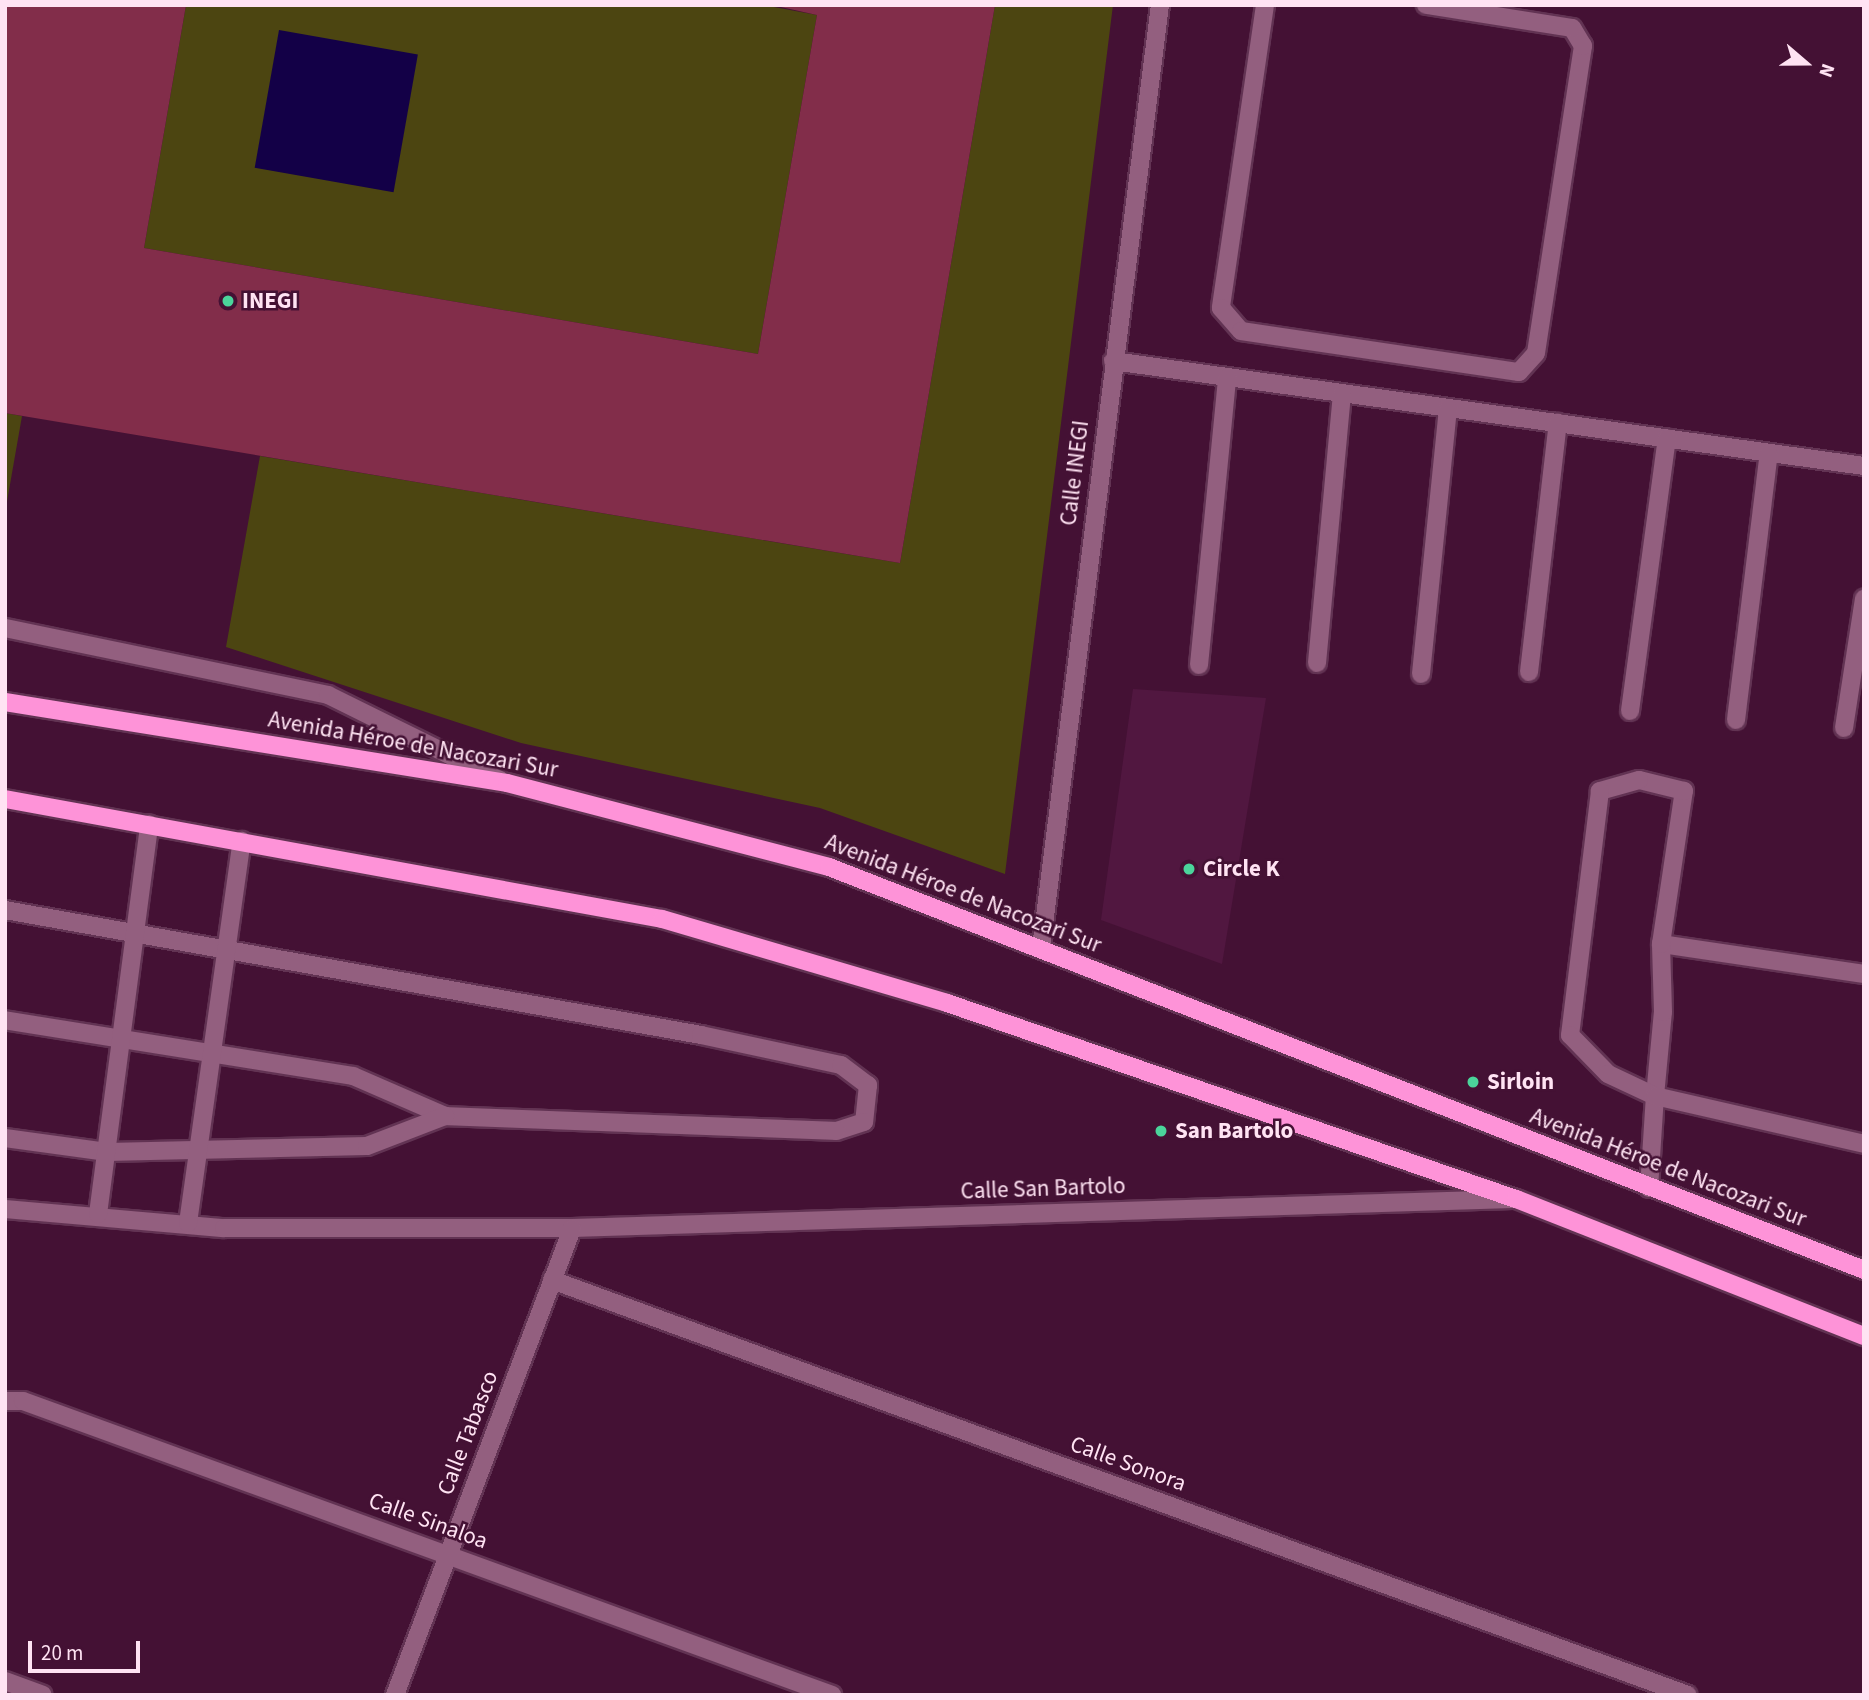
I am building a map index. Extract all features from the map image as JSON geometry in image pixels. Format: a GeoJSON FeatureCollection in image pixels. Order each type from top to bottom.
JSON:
{"type":"FeatureCollection","features":[{"type":"Feature","properties":{"kind":"main road","name":"Avenida Héroe de Nacozari Sur"},"geometry":{"type":"LineString","coordinates":[[5,702],[507,783],[830,867],[1864,1270]]}},
{"type":"Feature","properties":{"kind":"main road"},"geometry":{"type":"LineString","coordinates":[[5,799],[662,919],[947,1003],[1516,1199],[1864,1336]]}},
{"type":"Feature","properties":{"kind":"street","name":"Calle INEGI"},"geometry":{"type":"LineString","coordinates":[[1041,948],[1160,5]]}},
{"type":"Feature","properties":{"kind":"street"},"geometry":{"type":"LineString","coordinates":[[1265,5],[1221,308],[1241,331],[1519,372],[1536,353],[1583,46],[1572,29],[1426,5]]}},
{"type":"Feature","properties":{"kind":"street"},"geometry":{"type":"LineString","coordinates":[[1113,361],[1864,466]]}},
{"type":"Feature","properties":{"kind":"street"},"geometry":{"type":"LineString","coordinates":[[1199,666],[1227,377]]}},
{"type":"Feature","properties":{"kind":"street"},"geometry":{"type":"LineString","coordinates":[[1317,663],[1342,393]]}},
{"type":"Feature","properties":{"kind":"street"},"geometry":{"type":"LineString","coordinates":[[1421,674],[1448,408]]}},
{"type":"Feature","properties":{"kind":"street"},"geometry":{"type":"LineString","coordinates":[[1529,672],[1558,423]]}},
{"type":"Feature","properties":{"kind":"street"},"geometry":{"type":"LineString","coordinates":[[1630,711],[1668,439]]}},
{"type":"Feature","properties":{"kind":"street"},"geometry":{"type":"LineString","coordinates":[[1736,720],[1769,453]]}},
{"type":"Feature","properties":{"kind":"street"},"geometry":{"type":"LineString","coordinates":[[1843,728],[1864,598]]}},
{"type":"Feature","properties":{"kind":"street"},"geometry":{"type":"LineString","coordinates":[[5,628],[328,695],[507,783]]}},
{"type":"Feature","properties":{"kind":"street"},"geometry":{"type":"LineString","coordinates":[[1649,1188],[1655,1096],[1661,944],[1684,791],[1639,780],[1600,791],[1570,1035],[1608,1074],[1655,1096],[1864,1144]]}},
{"type":"Feature","properties":{"kind":"street"},"geometry":{"type":"LineString","coordinates":[[98,1214],[149,824]]}},
{"type":"Feature","properties":{"kind":"street"},"geometry":{"type":"LineString","coordinates":[[188,1223],[242,841]]}},
{"type":"Feature","properties":{"kind":"street"},"geometry":{"type":"LineString","coordinates":[[5,910],[701,1034],[841,1065],[868,1085],[864,1122],[836,1131],[445,1116],[353,1076],[211,1056],[5,1020]]}},
{"type":"Feature","properties":{"kind":"street"},"geometry":{"type":"LineString","coordinates":[[1661,944],[1864,974]]}},
{"type":"Feature","properties":{"kind":"street"},"geometry":{"type":"LineString","coordinates":[[5,1138],[107,1152],[367,1146],[445,1116]]}},
{"type":"Feature","properties":{"kind":"street","name":"Calle San Bartolo"},"geometry":{"type":"LineString","coordinates":[[5,1209],[98,1214],[224,1228],[572,1228],[1516,1199]]}},
{"type":"Feature","properties":{"kind":"street","name":"Calle Tabasco"},"geometry":{"type":"LineString","coordinates":[[395,1695],[572,1228]]}},
{"type":"Feature","properties":{"kind":"street","name":"Calle Sonora"},"geometry":{"type":"LineString","coordinates":[[552,1280],[1688,1695]]}},
{"type":"Feature","properties":{"kind":"street","name":"Calle Sinaloa"},"geometry":{"type":"LineString","coordinates":[[5,1401],[23,1401],[832,1695]]}},
{"type":"Feature","properties":{"kind":"street"},"geometry":{"type":"LineString","coordinates":[[5,1681],[43,1695]]}},
{"type":"Feature","properties":{"kind":"shaded area"},"geometry":{"type":"Polygon","coordinates":[[[186,5],[763,5],[817,15],[758,354],[144,248],[186,5]]]}},
{"type":"Feature","properties":{"kind":"shaded area"},"geometry":{"type":"Polygon","coordinates":[[[995,5],[1113,5],[1005,874],[820,808],[521,743],[226,647],[260,456],[900,563],[995,5]]]}},
{"type":"Feature","properties":{"kind":"shaded area"},"geometry":{"type":"Polygon","coordinates":[[[279,30],[418,54],[394,192],[255,168],[279,30]]]}},
{"type":"Feature","properties":{"kind":"shaded area"},"geometry":{"type":"Polygon","coordinates":[[[5,413],[22,416],[5,513],[5,413]]]}},
{"type":"Feature","properties":{"kind":"shaded area"},"geometry":{"type":"Polygon","coordinates":[[[1133,689],[1266,698],[1222,964],[1101,920],[1133,689]]]}},
{"type":"Feature","properties":{"kind":"building","name":"INEGI"},"geometry":{"type":"Polygon","coordinates":[[[5,5],[186,5],[144,248],[758,354],[817,15],[772,5],[995,5],[900,563],[5,413],[5,5]]]}},
{"type":"Feature","properties":{"kind":"place","name":"INEGI"},"geometry":{"type":"Point","coordinates":[228,301]}},
{"type":"Feature","properties":{"kind":"place","name":"Circle K"},"geometry":{"type":"Point","coordinates":[1189,869]}},
{"type":"Feature","properties":{"kind":"place","name":"Sirloin"},"geometry":{"type":"Point","coordinates":[1473,1082]}},
{"type":"Feature","properties":{"kind":"place","name":"San Bartolo"},"geometry":{"type":"Point","coordinates":[1161,1131]}}]}
